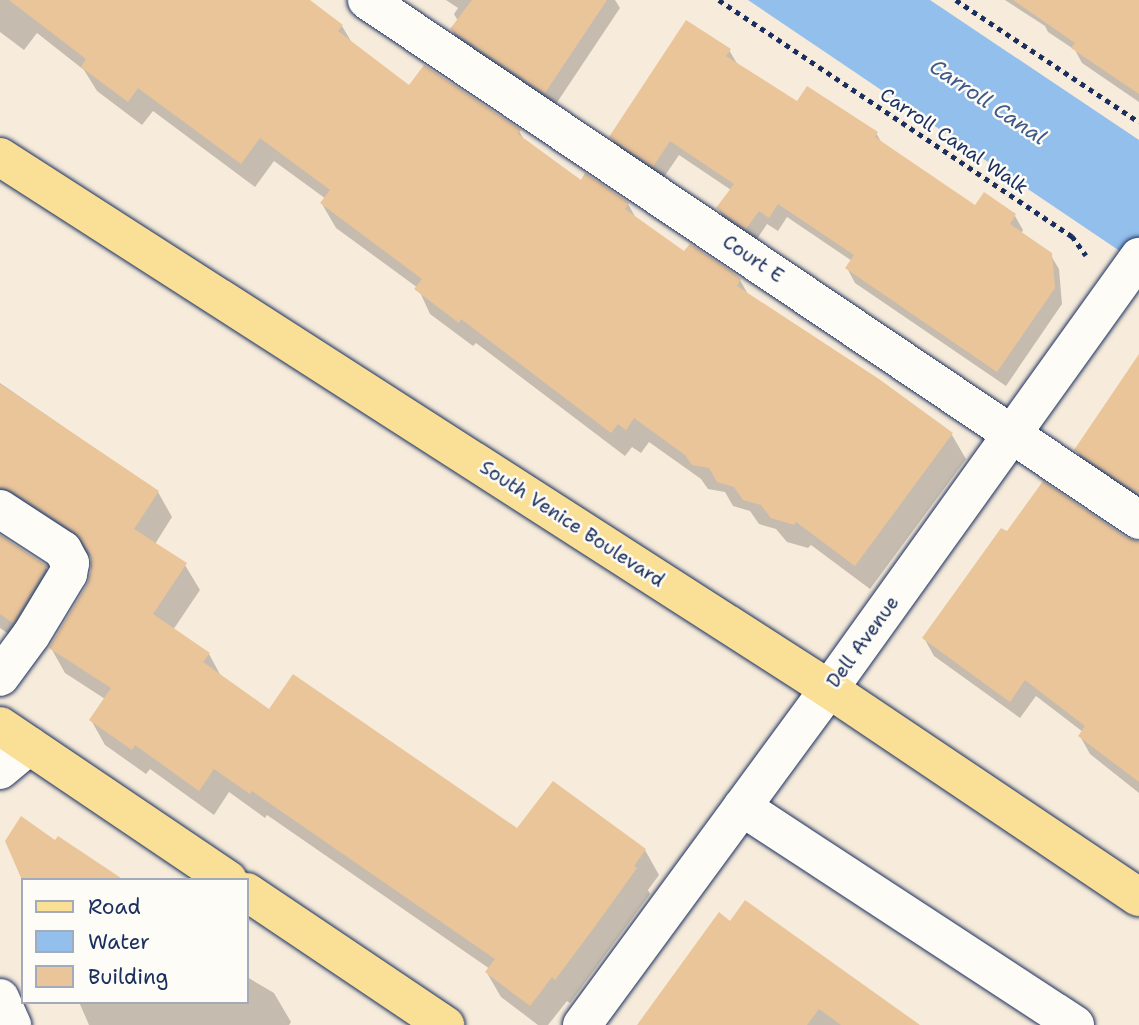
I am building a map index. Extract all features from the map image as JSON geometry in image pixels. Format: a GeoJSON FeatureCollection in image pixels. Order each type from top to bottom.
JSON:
{"type":"FeatureCollection","features":[{"type":"Feature","properties":{"kind":"main road","name":"South Venice Boulevard"},"geometry":{"type":"LineString","coordinates":[[0,158],[830,689],[1139,897]]}},
{"type":"Feature","properties":{"kind":"main road"},"geometry":{"type":"LineString","coordinates":[[14,736],[225,878]]}},
{"type":"Feature","properties":{"kind":"main road"},"geometry":{"type":"LineString","coordinates":[[248,893],[445,1025]]}},
{"type":"Feature","properties":{"kind":"street","name":"Court E"},"geometry":{"type":"LineString","coordinates":[[367,0],[1139,520]]}},
{"type":"Feature","properties":{"kind":"street","name":"Dell Avenue"},"geometry":{"type":"LineString","coordinates":[[582,1025],[830,689],[1134,265]]}},
{"type":"Feature","properties":{"kind":"street"},"geometry":{"type":"LineString","coordinates":[[0,509],[63,550],[70,563],[68,574],[31,635],[0,677]]}},
{"type":"Feature","properties":{"kind":"street"},"geometry":{"type":"LineString","coordinates":[[0,770],[14,736]]}},
{"type":"Feature","properties":{"kind":"street"},"geometry":{"type":"LineString","coordinates":[[742,807],[1075,1025]]}},
{"type":"Feature","properties":{"kind":"street"},"geometry":{"type":"LineString","coordinates":[[0,998],[12,1025]]}},
{"type":"Feature","properties":{"kind":"path","name":"Carroll Canal Walk"},"geometry":{"type":"LineString","coordinates":[[719,0],[1072,236],[1085,250],[1090,271],[1086,288],[1107,304]]}},
{"type":"Feature","properties":{"kind":"path"},"geometry":{"type":"LineString","coordinates":[[956,0],[1139,122]]}},
{"type":"Feature","properties":{"kind":"water","name":"Carroll Canal"},"geometry":{"type":"Polygon","coordinates":[[[748,0],[930,0],[1139,140],[1139,264],[748,0]]]}},
{"type":"Feature","properties":{"kind":"building"},"geometry":{"type":"Polygon","coordinates":[[[9,0],[310,0],[343,25],[338,31],[409,85],[424,65],[521,130],[518,134],[581,180],[585,173],[629,203],[625,209],[684,251],[690,244],[732,272],[741,279],[737,286],[879,379],[953,433],[855,566],[796,522],[794,525],[771,518],[761,505],[743,500],[734,487],[717,482],[709,468],[692,465],[685,455],[634,418],[626,430],[618,424],[611,433],[461,319],[459,323],[414,289],[422,279],[320,203],[330,190],[260,138],[241,164],[138,88],[128,102],[81,67],[86,59],[9,0]]]}},
{"type":"Feature","properties":{"kind":"building"},"geometry":{"type":"Polygon","coordinates":[[[472,0],[607,0],[545,93],[450,29],[472,0]]]}},
{"type":"Feature","properties":{"kind":"building"},"geometry":{"type":"Polygon","coordinates":[[[1013,0],[1139,0],[1139,94],[1071,48],[1075,43],[1013,0]]]}},
{"type":"Feature","properties":{"kind":"building"},"geometry":{"type":"Polygon","coordinates":[[[686,20],[731,49],[726,56],[797,101],[807,86],[878,132],[875,137],[975,205],[984,192],[1016,214],[1010,224],[1052,253],[1055,288],[997,372],[845,268],[854,255],[778,204],[769,218],[759,211],[746,229],[716,208],[734,184],[670,141],[653,167],[609,137],[686,20]]]}},
{"type":"Feature","properties":{"kind":"building"},"geometry":{"type":"Polygon","coordinates":[[[1139,354],[1139,494],[1074,450],[1139,354]]]}},
{"type":"Feature","properties":{"kind":"building"},"geometry":{"type":"Polygon","coordinates":[[[0,384],[159,491],[134,529],[187,563],[153,614],[210,653],[203,662],[269,709],[293,674],[517,828],[553,781],[646,849],[634,866],[637,868],[596,925],[555,980],[552,977],[530,1006],[485,972],[495,959],[252,791],[250,794],[214,769],[199,791],[135,745],[132,750],[89,720],[111,688],[49,648],[87,585],[92,567],[90,553],[75,532],[12,491],[0,487],[0,384]]]}},
{"type":"Feature","properties":{"kind":"building"},"geometry":{"type":"Polygon","coordinates":[[[1043,481],[1127,538],[1139,542],[1139,782],[1078,736],[1085,726],[1025,680],[1010,702],[922,638],[1001,528],[1007,531],[1043,481]]]}},
{"type":"Feature","properties":{"kind":"building"},"geometry":{"type":"Polygon","coordinates":[[[0,535],[47,566],[13,623],[0,614],[0,535]]]}},
{"type":"Feature","properties":{"kind":"building"},"geometry":{"type":"Polygon","coordinates":[[[21,816],[55,840],[58,836],[121,878],[21,878],[5,841],[21,816]]]}},
{"type":"Feature","properties":{"kind":"building"},"geometry":{"type":"Polygon","coordinates":[[[745,900],[920,1025],[841,1025],[819,1009],[807,1025],[637,1025],[719,912],[730,921],[745,900]]]}}]}
